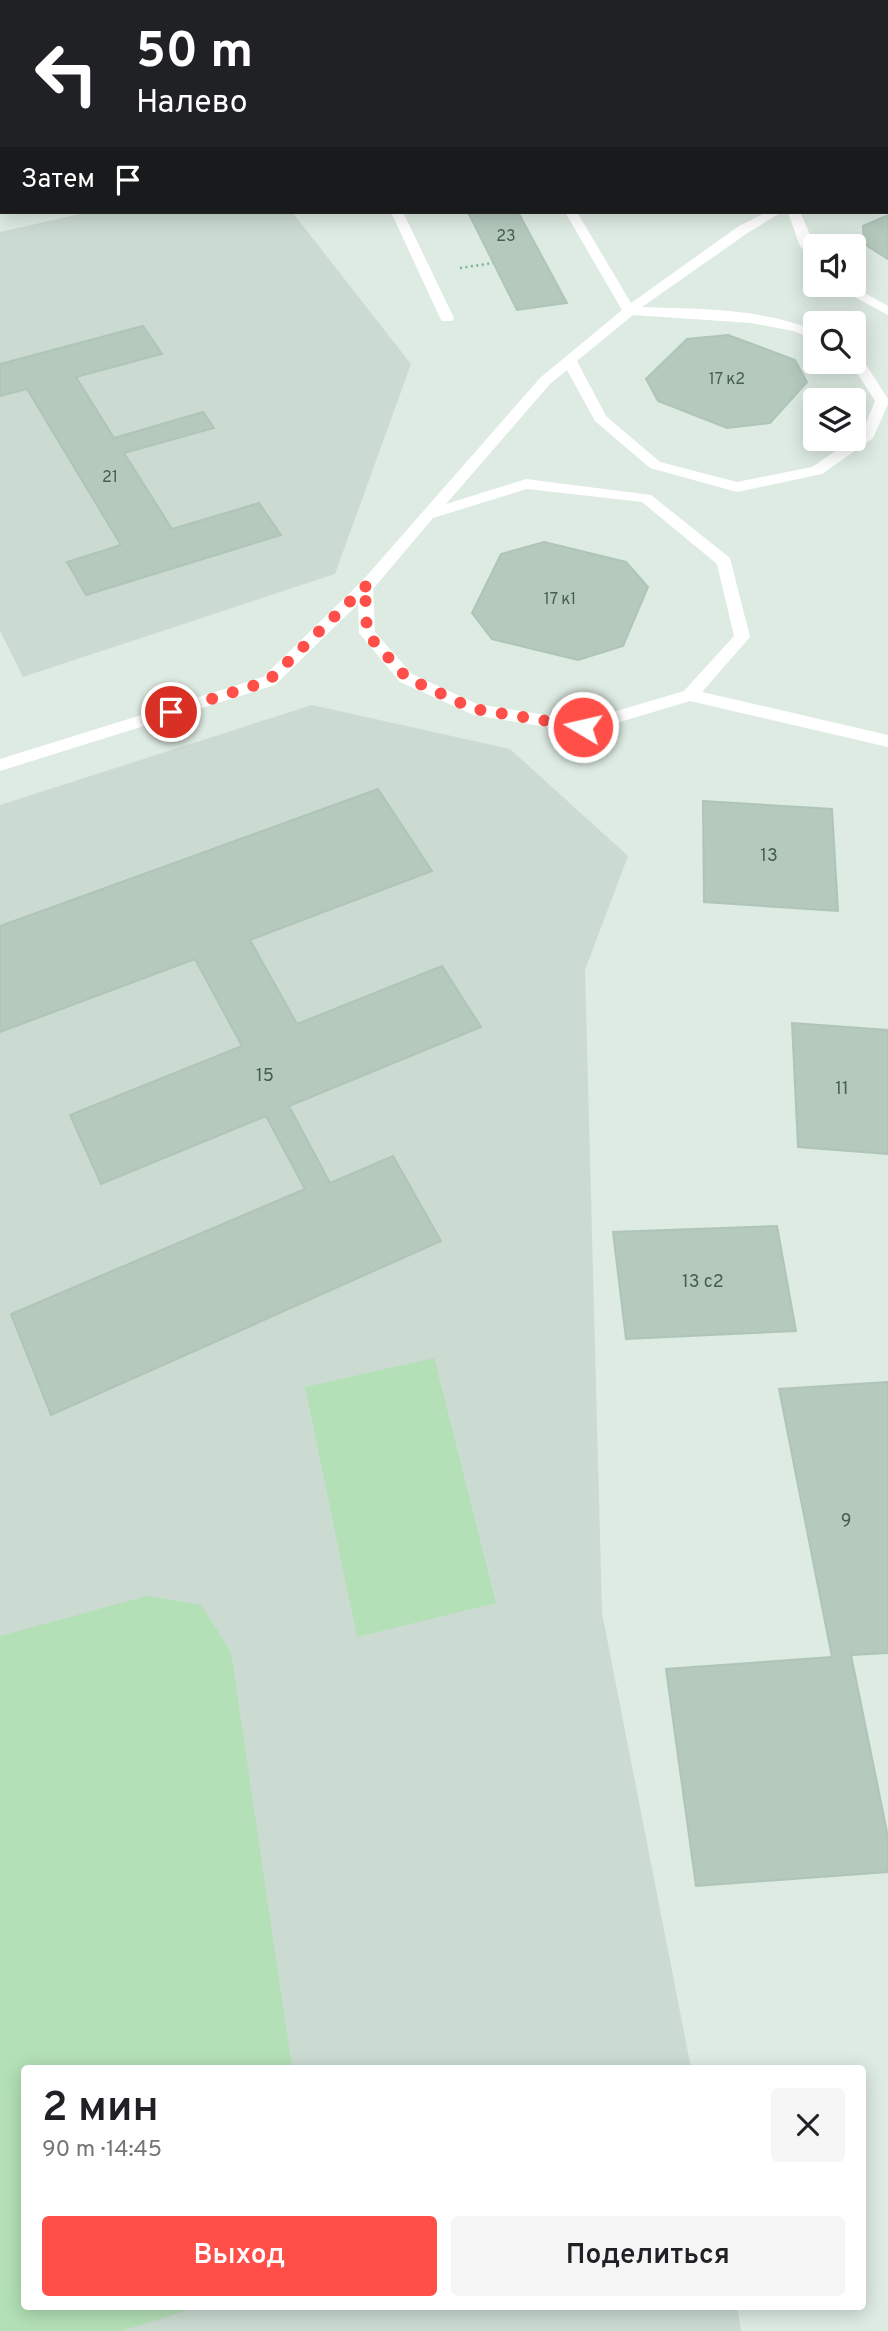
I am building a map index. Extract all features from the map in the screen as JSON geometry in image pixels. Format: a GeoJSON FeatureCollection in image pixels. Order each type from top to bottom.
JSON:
{"type":"FeatureCollection","features":[{"type":"Feature","properties":{"kind":"lane"},"geometry":{"type":"LineString","coordinates":[[398,214],[447,318]]}},
{"type":"Feature","properties":{"kind":"lane"},"geometry":{"type":"LineString","coordinates":[[572,214],[629,312]]}},
{"type":"Feature","properties":{"kind":"lane"},"geometry":{"type":"LineString","coordinates":[[0,765],[268,681],[368,584],[545,381],[629,312],[744,229],[772,214]]}},
{"type":"Feature","properties":{"kind":"lane"},"geometry":{"type":"LineString","coordinates":[[795,214],[803,236]]}},
{"type":"Feature","properties":{"kind":"lane"},"geometry":{"type":"LineString","coordinates":[[862,297],[888,311]]}},
{"type":"Feature","properties":{"kind":"lane"},"geometry":{"type":"LineString","coordinates":[[629,312],[751,319],[803,330]]}},
{"type":"Feature","properties":{"kind":"lane"},"geometry":{"type":"LineString","coordinates":[[570,361],[600,418],[655,464],[737,487],[817,471],[868,435],[881,401],[864,374]]}},
{"type":"Feature","properties":{"kind":"lane"},"geometry":{"type":"LineString","coordinates":[[428,515],[526,484],[646,498],[724,562],[742,637],[690,695]]}},
{"type":"Feature","properties":{"kind":"lane"},"geometry":{"type":"LineString","coordinates":[[368,584],[365,588],[367,634],[407,678],[474,709],[583,727],[690,695],[888,741]]}},
{"type":"Feature","properties":{"kind":"shaded area"},"geometry":{"type":"Polygon","coordinates":[[[80,214],[294,214],[411,364],[335,574],[23,677],[0,631],[0,232],[80,214]]]}},
{"type":"Feature","properties":{"kind":"shaded area"},"geometry":{"type":"Polygon","coordinates":[[[312,705],[510,749],[628,856],[585,970],[602,1613],[690,2065],[21,2065],[21,2310],[738,2310],[741,2331],[0,2331],[0,805],[312,705]]]}},
{"type":"Feature","properties":{"kind":"green space"},"geometry":{"type":"Polygon","coordinates":[[[434,1358],[496,1603],[357,1637],[305,1387],[434,1358]]]}},
{"type":"Feature","properties":{"kind":"green space"},"geometry":{"type":"Polygon","coordinates":[[[147,1596],[201,1605],[231,1652],[292,2065],[21,2065],[21,2310],[188,2310],[121,2331],[0,2331],[0,1636],[147,1596]]]}},
{"type":"Feature","properties":{"kind":"building"},"geometry":{"type":"Polygon","coordinates":[[[469,214],[519,214],[567,303],[517,310],[469,214]]]}},
{"type":"Feature","properties":{"kind":"building"},"geometry":{"type":"Polygon","coordinates":[[[888,215],[888,259],[866,245],[863,226],[888,215]]]}},
{"type":"Feature","properties":{"kind":"building"},"geometry":{"type":"Polygon","coordinates":[[[143,326],[162,354],[76,377],[114,438],[203,412],[214,428],[124,453],[172,529],[259,503],[281,535],[86,595],[67,562],[121,545],[27,389],[0,396],[0,364],[143,326]]]}},
{"type":"Feature","properties":{"kind":"building"},"geometry":{"type":"Polygon","coordinates":[[[728,335],[795,360],[807,382],[770,423],[727,428],[658,401],[646,379],[687,339],[728,335]]]}},
{"type":"Feature","properties":{"kind":"building"},"geometry":{"type":"Polygon","coordinates":[[[544,542],[626,562],[648,587],[623,646],[578,660],[492,639],[472,613],[501,554],[544,542]]]}},
{"type":"Feature","properties":{"kind":"building"},"geometry":{"type":"Polygon","coordinates":[[[378,789],[432,871],[250,940],[297,1024],[442,966],[481,1027],[289,1106],[330,1183],[393,1156],[441,1241],[51,1415],[11,1314],[305,1189],[266,1116],[101,1184],[70,1115],[242,1046],[195,959],[0,1032],[0,926],[378,789]]]}},
{"type":"Feature","properties":{"kind":"building"},"geometry":{"type":"Polygon","coordinates":[[[703,801],[832,809],[838,911],[704,902],[703,801]]]}},
{"type":"Feature","properties":{"kind":"building"},"geometry":{"type":"Polygon","coordinates":[[[792,1023],[888,1030],[888,1154],[798,1147],[792,1023]]]}},
{"type":"Feature","properties":{"kind":"building"},"geometry":{"type":"Polygon","coordinates":[[[777,1226],[796,1331],[626,1339],[613,1232],[777,1226]]]}},
{"type":"Feature","properties":{"kind":"building"},"geometry":{"type":"Polygon","coordinates":[[[888,1382],[888,1653],[851,1655],[888,1837],[888,1872],[696,1886],[666,1669],[832,1657],[779,1389],[888,1382]]]}},
{"type":"Feature","properties":{"kind":"route"},"geometry":{"type":"LineString","coordinates":[[171,712],[268,681],[368,584],[365,588],[367,634],[407,678],[474,709],[583,727]]}}]}
